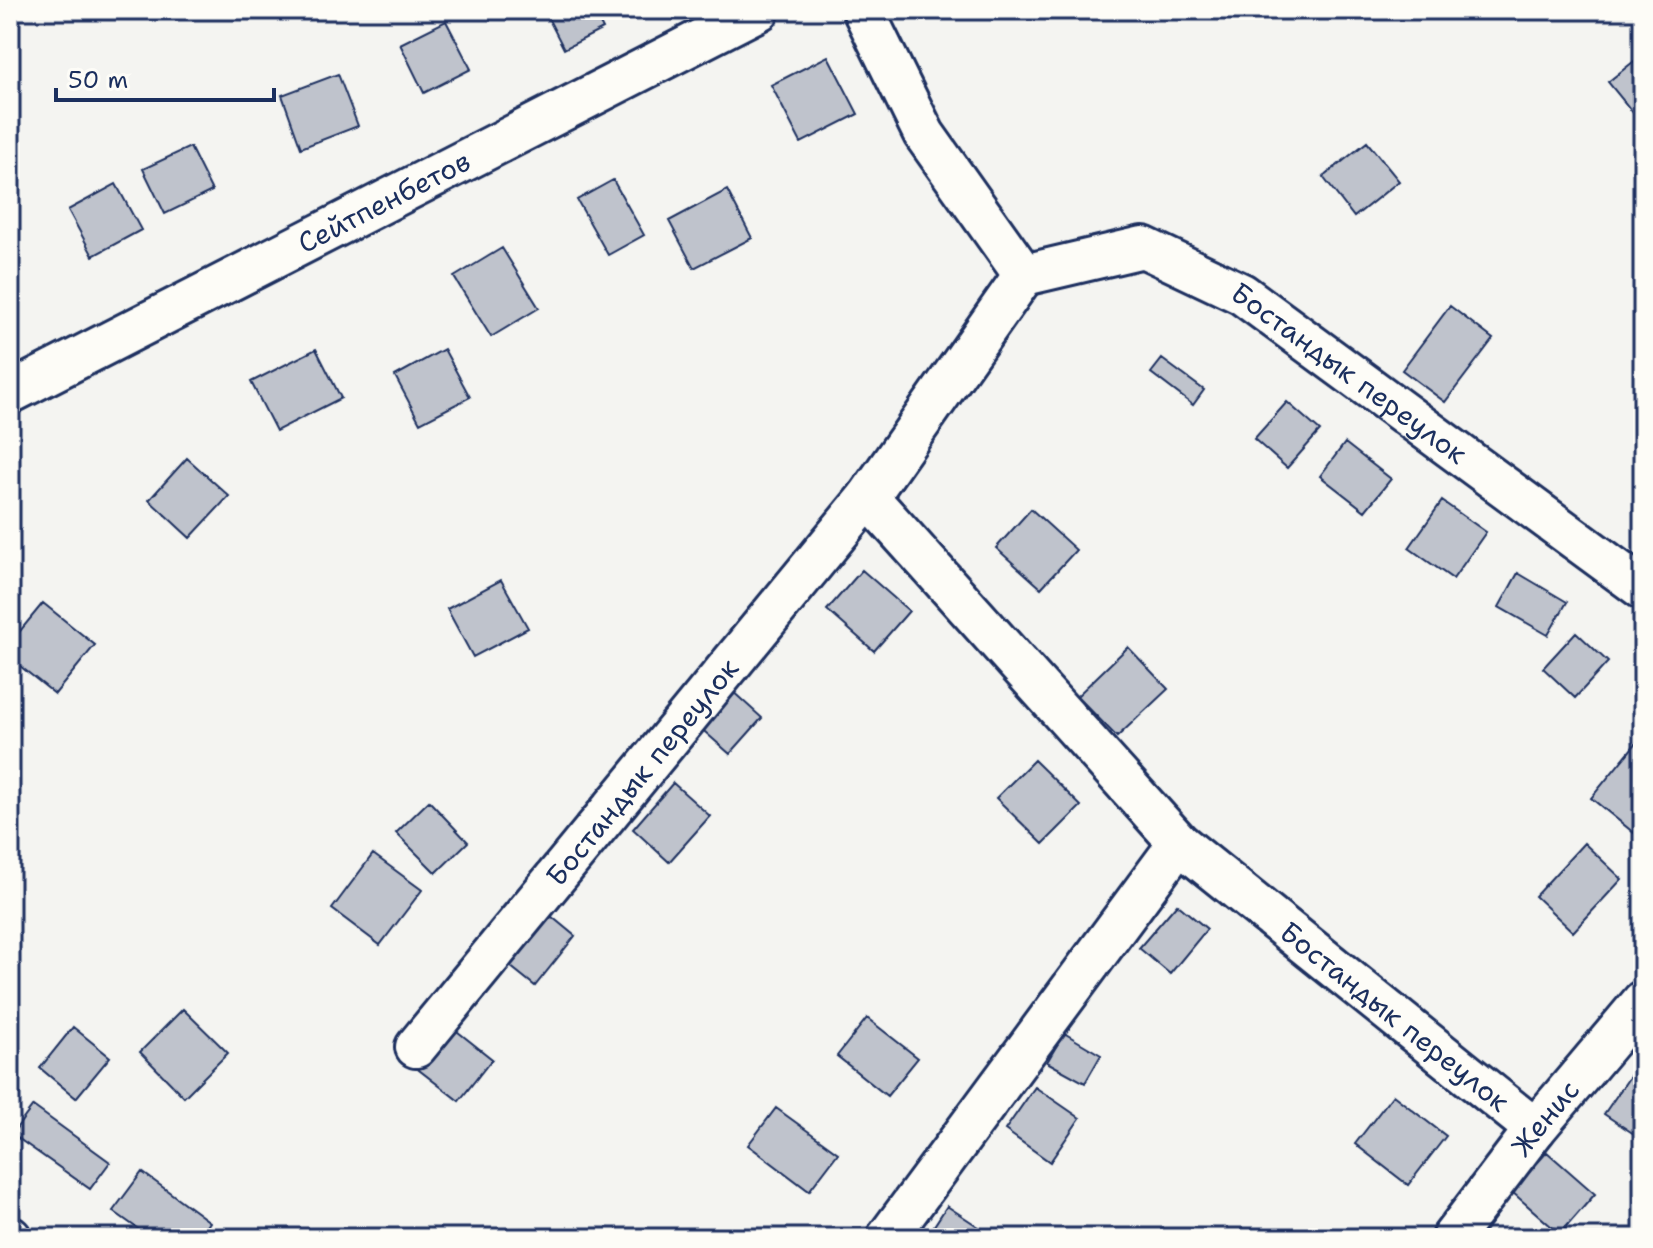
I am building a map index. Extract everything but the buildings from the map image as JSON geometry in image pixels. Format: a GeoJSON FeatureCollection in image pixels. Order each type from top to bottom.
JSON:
{"type":"FeatureCollection","features":[{"type":"Feature","properties":{"kind":"street","name":"Сейтпенбетов"},"geometry":{"type":"LineString","coordinates":[[10,393],[759,10]]}},
{"type":"Feature","properties":{"kind":"street"},"geometry":{"type":"LineString","coordinates":[[863,10],[924,134],[1024,275]]}},
{"type":"Feature","properties":{"kind":"street","name":"Бостандык переулок"},"geometry":{"type":"LineString","coordinates":[[416,1047],[868,497],[1024,275],[1143,247],[1242,294],[1643,589]]}},
{"type":"Feature","properties":{"kind":"street","name":"Бостандык переулок"},"geometry":{"type":"LineString","coordinates":[[868,497],[1179,843],[1535,1129]]}},
{"type":"Feature","properties":{"kind":"street"},"geometry":{"type":"LineString","coordinates":[[887,1238],[1179,843]]}},
{"type":"Feature","properties":{"kind":"street","name":"Женис"},"geometry":{"type":"LineString","coordinates":[[1452,1238],[1535,1129],[1643,1001]]}}]}
